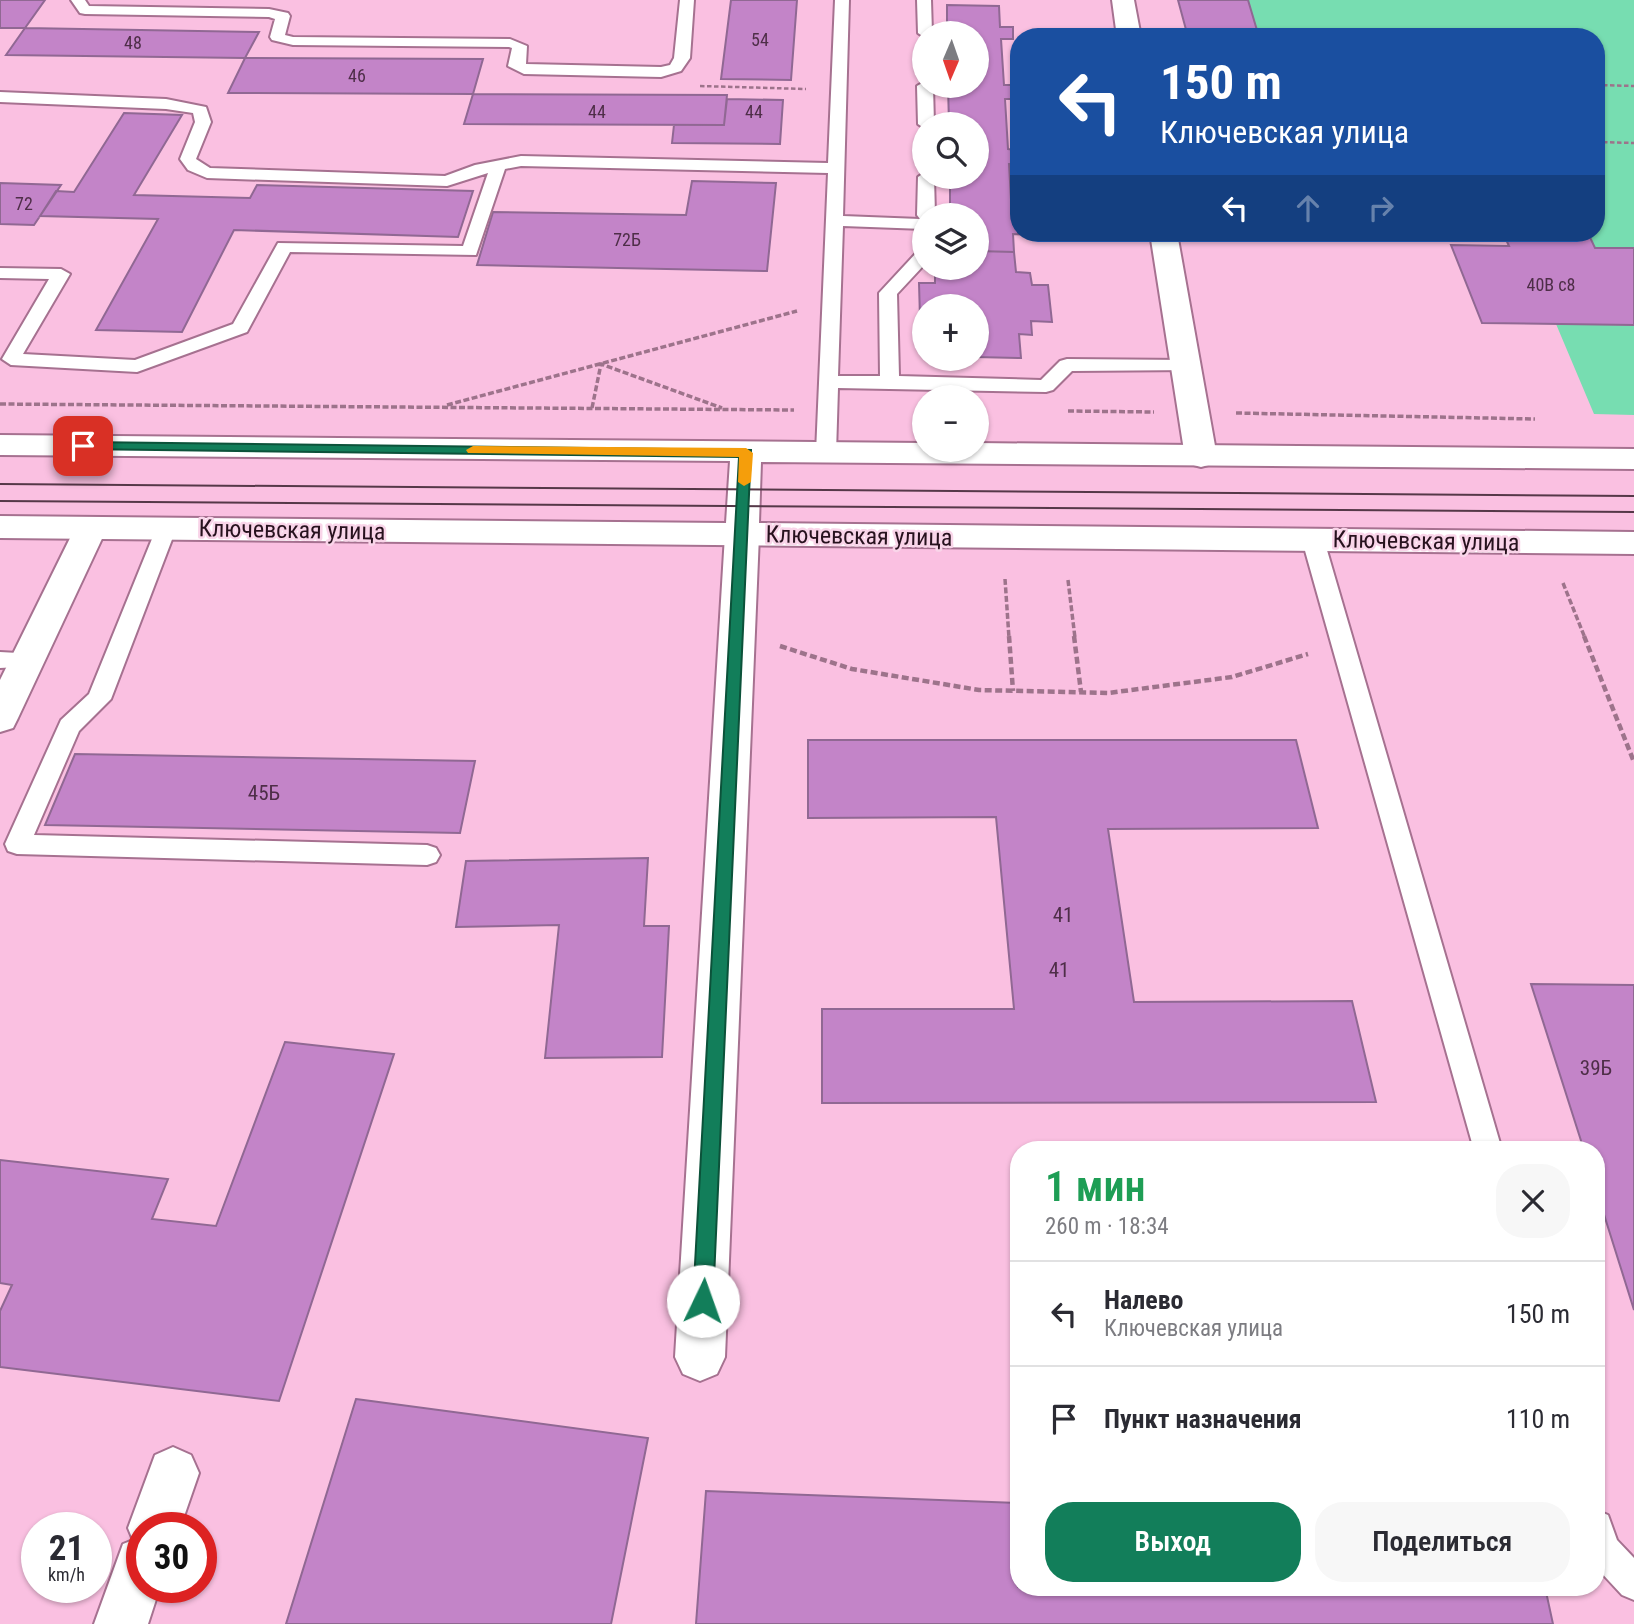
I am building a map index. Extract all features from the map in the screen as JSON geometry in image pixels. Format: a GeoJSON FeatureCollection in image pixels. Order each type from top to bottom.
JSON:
{"type":"FeatureCollection","features":[{"type":"Feature","properties":{"kind":"main road"},"geometry":{"type":"LineString","coordinates":[[1123,0],[1128,28]]}},
{"type":"Feature","properties":{"kind":"main road"},"geometry":{"type":"LineString","coordinates":[[1165,242],[1201,457]]}},
{"type":"Feature","properties":{"kind":"main road"},"geometry":{"type":"LineString","coordinates":[[0,445],[1634,460]]}},
{"type":"Feature","properties":{"kind":"main road"},"geometry":{"type":"LineString","coordinates":[[700,1357],[746,453]]}},
{"type":"Feature","properties":{"kind":"main road","name":"Ключевская улица"},"geometry":{"type":"LineString","coordinates":[[0,527],[1634,543]]}},
{"type":"Feature","properties":{"kind":"main road"},"geometry":{"type":"LineString","coordinates":[[0,718],[14,660],[91,528]]}},
{"type":"Feature","properties":{"kind":"main road"},"geometry":{"type":"LineString","coordinates":[[160,1512],[173,1473]]}},
{"type":"Feature","properties":{"kind":"main road"},"geometry":{"type":"LineString","coordinates":[[121,1624],[128,1603]]}},
{"type":"Feature","properties":{"kind":"lane"},"geometry":{"type":"LineString","coordinates":[[78,0],[85,10],[269,13],[283,16],[277,37],[293,41],[510,43],[520,46],[516,66],[524,69],[661,72],[676,68],[681,58],[687,0]]}},
{"type":"Feature","properties":{"kind":"lane"},"geometry":{"type":"LineString","coordinates":[[826,453],[842,0]]}},
{"type":"Feature","properties":{"kind":"lane"},"geometry":{"type":"LineString","coordinates":[[925,0],[925,21]]}},
{"type":"Feature","properties":{"kind":"lane"},"geometry":{"type":"LineString","coordinates":[[0,97],[166,104],[200,110],[203,122],[187,159],[207,173],[447,181],[520,161],[836,168]]}},
{"type":"Feature","properties":{"kind":"lane"},"geometry":{"type":"LineString","coordinates":[[0,273],[61,274],[11,359],[137,366],[240,328],[284,247],[470,251],[498,166]]}},
{"type":"Feature","properties":{"kind":"lane"},"geometry":{"type":"LineString","coordinates":[[834,221],[912,224]]}},
{"type":"Feature","properties":{"kind":"lane"},"geometry":{"type":"LineString","coordinates":[[890,382],[888,293],[912,268]]}},
{"type":"Feature","properties":{"kind":"lane"},"geometry":{"type":"LineString","coordinates":[[829,382],[1046,386],[1067,365],[1186,366]]}},
{"type":"Feature","properties":{"kind":"lane"},"geometry":{"type":"LineString","coordinates":[[166,529],[99,699],[69,726],[17,844],[428,855]]}},
{"type":"Feature","properties":{"kind":"lane"},"geometry":{"type":"LineString","coordinates":[[1313,540],[1485,1141]]}},
{"type":"Feature","properties":{"kind":"lane"},"geometry":{"type":"LineString","coordinates":[[1605,1552],[1634,1583]]}},
{"type":"Feature","properties":{"kind":"path"},"geometry":{"type":"LineString","coordinates":[[676,68],[701,87],[839,89]]}},
{"type":"Feature","properties":{"kind":"path"},"geometry":{"type":"LineString","coordinates":[[1605,85],[1634,86]]}},
{"type":"Feature","properties":{"kind":"path"},"geometry":{"type":"LineString","coordinates":[[1605,142],[1634,143]]}},
{"type":"Feature","properties":{"kind":"path"},"geometry":{"type":"LineString","coordinates":[[440,407],[831,302]]}},
{"type":"Feature","properties":{"kind":"path"},"geometry":{"type":"LineString","coordinates":[[592,408],[601,364]]}},
{"type":"Feature","properties":{"kind":"path"},"geometry":{"type":"LineString","coordinates":[[601,364],[726,409]]}},
{"type":"Feature","properties":{"kind":"path"},"geometry":{"type":"LineString","coordinates":[[0,404],[828,410]]}},
{"type":"Feature","properties":{"kind":"path"},"geometry":{"type":"LineString","coordinates":[[1058,411],[1538,419]]}},
{"type":"Feature","properties":{"kind":"path"},"geometry":{"type":"LineString","coordinates":[[1005,579],[1013,691]]}},
{"type":"Feature","properties":{"kind":"path"},"geometry":{"type":"LineString","coordinates":[[1068,580],[1081,692]]}},
{"type":"Feature","properties":{"kind":"path"},"geometry":{"type":"LineString","coordinates":[[1563,583],[1634,762]]}},
{"type":"Feature","properties":{"kind":"path"},"geometry":{"type":"LineString","coordinates":[[737,632],[852,669],[979,690],[1108,693],[1232,677],[1342,643]]}},
{"type":"Feature","properties":{"kind":"green space"},"geometry":{"type":"Polygon","coordinates":[[[1248,0],[1634,0],[1634,248],[1595,248],[1592,242],[1605,242],[1605,28],[1256,28],[1248,0]]]}},
{"type":"Feature","properties":{"kind":"green space"},"geometry":{"type":"Polygon","coordinates":[[[1556,324],[1634,325],[1634,415],[1594,414],[1556,324]]]}},
{"type":"Feature","properties":{"kind":"building"},"geometry":{"type":"Polygon","coordinates":[[[0,0],[45,0],[25,28],[0,28],[0,0]]]}},
{"type":"Feature","properties":{"kind":"building"},"geometry":{"type":"Polygon","coordinates":[[[731,0],[797,0],[791,80],[721,79],[731,0]]]}},
{"type":"Feature","properties":{"kind":"building"},"geometry":{"type":"Polygon","coordinates":[[[1178,0],[1248,0],[1256,28],[1186,28],[1178,0]]]}},
{"type":"Feature","properties":{"kind":"building"},"geometry":{"type":"Polygon","coordinates":[[[947,5],[999,6],[1000,27],[1013,27],[1010,28],[1010,39],[1001,39],[1004,85],[1010,85],[1010,99],[1005,99],[1010,149],[1010,242],[1013,242],[1014,252],[989,251],[989,203],[950,203],[950,189],[989,189],[989,112],[949,112],[948,98],[989,98],[989,21],[947,21],[947,5]]]}},
{"type":"Feature","properties":{"kind":"building"},"geometry":{"type":"Polygon","coordinates":[[[25,28],[259,32],[245,58],[6,55],[25,28]]]}},
{"type":"Feature","properties":{"kind":"building"},"geometry":{"type":"Polygon","coordinates":[[[245,58],[483,59],[473,94],[228,93],[245,58]]]}},
{"type":"Feature","properties":{"kind":"building"},"geometry":{"type":"Polygon","coordinates":[[[473,94],[727,95],[724,125],[464,124],[473,94]]]}},
{"type":"Feature","properties":{"kind":"building"},"geometry":{"type":"Polygon","coordinates":[[[727,99],[783,100],[780,144],[672,143],[674,125],[724,125],[727,99]]]}},
{"type":"Feature","properties":{"kind":"building"},"geometry":{"type":"Polygon","coordinates":[[[124,113],[182,115],[134,195],[250,198],[257,185],[473,191],[458,237],[234,230],[182,332],[96,330],[158,219],[40,216],[56,191],[74,192],[124,113]]]}},
{"type":"Feature","properties":{"kind":"building"},"geometry":{"type":"Polygon","coordinates":[[[692,181],[776,183],[767,271],[477,265],[493,212],[686,215],[692,181]]]}},
{"type":"Feature","properties":{"kind":"building"},"geometry":{"type":"Polygon","coordinates":[[[0,183],[61,185],[34,225],[0,224],[0,183]]]}},
{"type":"Feature","properties":{"kind":"building"},"geometry":{"type":"Polygon","coordinates":[[[1507,242],[1592,242],[1595,248],[1634,248],[1634,325],[1482,323],[1451,245],[1509,246],[1507,242]]]}},
{"type":"Feature","properties":{"kind":"building"},"geometry":{"type":"Polygon","coordinates":[[[989,251],[1014,252],[1016,272],[1030,273],[1032,285],[1048,285],[1052,322],[1031,321],[1032,335],[1019,334],[1021,358],[989,357],[989,294],[919,294],[919,283],[935,283],[935,280],[989,280],[989,251]]]}},
{"type":"Feature","properties":{"kind":"building"},"geometry":{"type":"Polygon","coordinates":[[[808,740],[1296,740],[1318,828],[1108,829],[1134,1002],[1352,1001],[1376,1102],[822,1103],[822,1009],[1014,1009],[996,817],[808,818],[808,740]]]}},
{"type":"Feature","properties":{"kind":"building"},"geometry":{"type":"Polygon","coordinates":[[[75,754],[475,761],[460,833],[45,825],[75,754]]]}},
{"type":"Feature","properties":{"kind":"building"},"geometry":{"type":"Polygon","coordinates":[[[648,858],[644,926],[669,926],[662,1057],[545,1058],[559,925],[456,927],[466,861],[648,858]]]}},
{"type":"Feature","properties":{"kind":"building"},"geometry":{"type":"Polygon","coordinates":[[[1531,984],[1634,985],[1634,1310],[1605,1218],[1605,1141],[1581,1141],[1531,984]]]}},
{"type":"Feature","properties":{"kind":"building"},"geometry":{"type":"Polygon","coordinates":[[[285,1042],[394,1054],[279,1401],[0,1367],[0,1311],[12,1285],[0,1283],[0,1160],[168,1179],[152,1219],[216,1226],[285,1042]]]}},
{"type":"Feature","properties":{"kind":"building"},"geometry":{"type":"Polygon","coordinates":[[[356,1399],[648,1438],[611,1624],[286,1624],[356,1399]]]}},
{"type":"Feature","properties":{"kind":"building"},"geometry":{"type":"Polygon","coordinates":[[[706,1491],[1010,1503],[1010,1596],[1547,1596],[1553,1624],[696,1624],[706,1491]]]}},
{"type":"Feature","properties":{"kind":"tram line"},"geometry":{"type":"LineString","coordinates":[[0,484],[1634,496]]}},
{"type":"Feature","properties":{"kind":"tram line"},"geometry":{"type":"LineString","coordinates":[[0,501],[1634,512]]}},
{"type":"Feature","properties":{"kind":"slow traffic"},"geometry":{"type":"LineString","coordinates":[[473,450],[746,453],[744,482]]}},
{"type":"Feature","properties":{"kind":"route"},"geometry":{"type":"LineString","coordinates":[[83,446],[746,453],[703,1301]]}}]}
